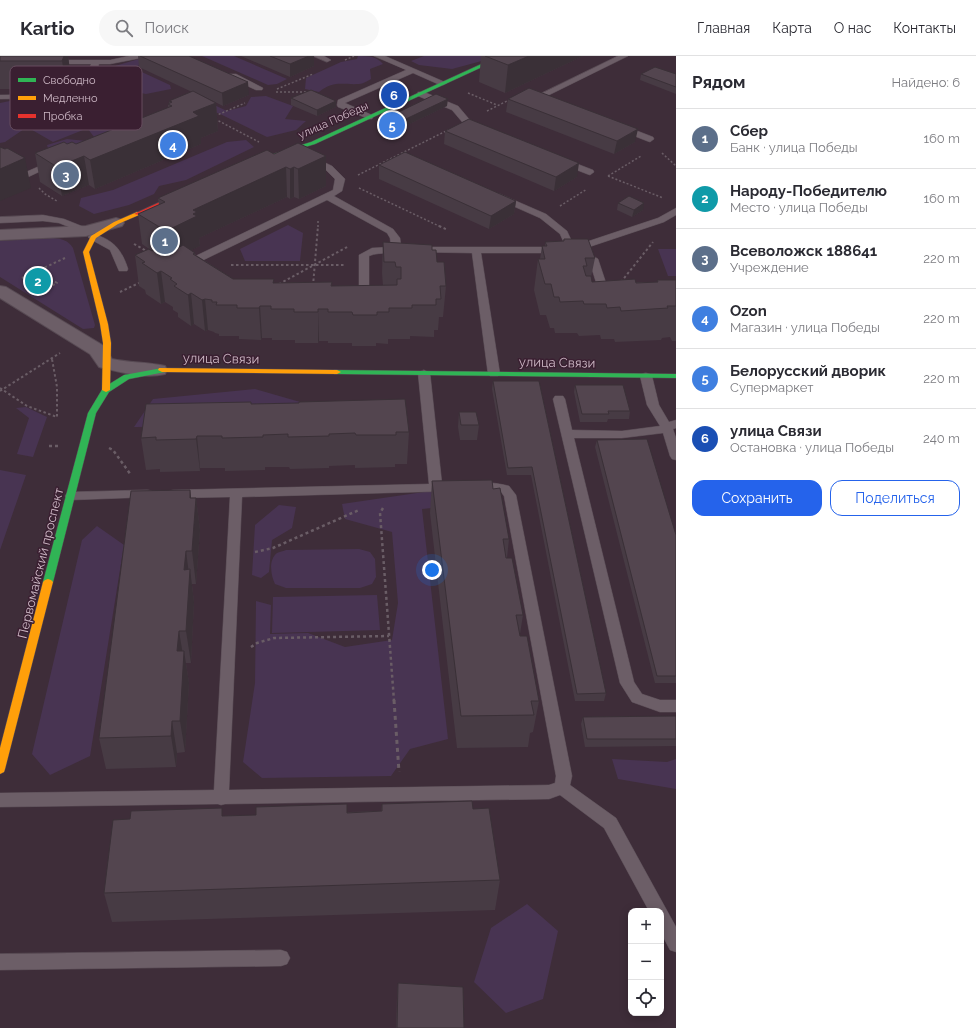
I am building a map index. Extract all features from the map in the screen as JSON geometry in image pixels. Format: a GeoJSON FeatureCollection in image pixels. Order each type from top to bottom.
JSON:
{"type":"FeatureCollection","features":[{"type":"Feature","properties":{"kind":"street","name":"улица Победы"},"geometry":{"type":"LineString","coordinates":[[268,156],[294,150],[313,143],[503,56]]}},
{"type":"Feature","properties":{"kind":"street"},"geometry":{"type":"LineString","coordinates":[[0,235],[90,234],[195,188]]}},
{"type":"Feature","properties":{"kind":"street"},"geometry":{"type":"LineString","coordinates":[[90,234],[86,252],[104,324],[107,343],[106,390]]}},
{"type":"Feature","properties":{"kind":"street"},"geometry":{"type":"LineString","coordinates":[[0,291],[97,350],[106,363],[128,368],[158,370]]}},
{"type":"Feature","properties":{"kind":"street"},"geometry":{"type":"LineString","coordinates":[[75,337],[91,336],[100,331],[104,324]]}},
{"type":"Feature","properties":{"kind":"street","name":"улица Связи"},"geometry":{"type":"LineString","coordinates":[[127,377],[158,370],[676,376]]}},
{"type":"Feature","properties":{"kind":"street","name":"Первомайский проспект"},"geometry":{"type":"LineString","coordinates":[[0,769],[92,413],[106,390],[127,377]]}},
{"type":"Feature","properties":{"kind":"lane"},"geometry":{"type":"LineString","coordinates":[[41,62],[110,62],[141,56]]}},
{"type":"Feature","properties":{"kind":"lane"},"geometry":{"type":"LineString","coordinates":[[317,56],[327,60]]}},
{"type":"Feature","properties":{"kind":"lane"},"geometry":{"type":"LineString","coordinates":[[378,56],[443,83]]}},
{"type":"Feature","properties":{"kind":"lane"},"geometry":{"type":"LineString","coordinates":[[540,96],[624,56]]}},
{"type":"Feature","properties":{"kind":"lane"},"geometry":{"type":"LineString","coordinates":[[95,66],[96,62]]}},
{"type":"Feature","properties":{"kind":"lane"},"geometry":{"type":"LineString","coordinates":[[369,117],[341,105],[341,102],[411,70]]}},
{"type":"Feature","properties":{"kind":"lane"},"geometry":{"type":"LineString","coordinates":[[223,72],[259,88]]}},
{"type":"Feature","properties":{"kind":"lane"},"geometry":{"type":"LineString","coordinates":[[421,94],[455,108],[466,121],[488,130]]}},
{"type":"Feature","properties":{"kind":"lane"},"geometry":{"type":"LineString","coordinates":[[540,96],[562,105]]}},
{"type":"Feature","properties":{"kind":"lane"},"geometry":{"type":"LineString","coordinates":[[0,97],[10,97]]}},
{"type":"Feature","properties":{"kind":"lane"},"geometry":{"type":"LineString","coordinates":[[142,122],[148,125],[142,127]]}},
{"type":"Feature","properties":{"kind":"lane"},"geometry":{"type":"LineString","coordinates":[[613,125],[650,139]]}},
{"type":"Feature","properties":{"kind":"lane"},"geometry":{"type":"LineString","coordinates":[[197,273],[185,265],[337,191],[340,179],[329,168],[294,150]]}},
{"type":"Feature","properties":{"kind":"lane"},"geometry":{"type":"LineString","coordinates":[[554,157],[590,172]]}},
{"type":"Feature","properties":{"kind":"lane"},"geometry":{"type":"LineString","coordinates":[[0,160],[26,175],[62,160]]}},
{"type":"Feature","properties":{"kind":"lane"},"geometry":{"type":"LineString","coordinates":[[494,194],[543,216],[564,233],[571,250]]}},
{"type":"Feature","properties":{"kind":"lane"},"geometry":{"type":"LineString","coordinates":[[323,198],[390,231],[395,238],[396,250]]}},
{"type":"Feature","properties":{"kind":"lane"},"geometry":{"type":"LineString","coordinates":[[571,250],[661,220],[676,211]]}},
{"type":"Feature","properties":{"kind":"lane"},"geometry":{"type":"LineString","coordinates":[[0,220],[43,218],[61,221],[107,242],[118,252],[123,268]]}},
{"type":"Feature","properties":{"kind":"lane"},"geometry":{"type":"LineString","coordinates":[[347,302],[354,303],[364,298],[364,255],[374,250],[571,250],[583,253],[593,259],[610,299]]}},
{"type":"Feature","properties":{"kind":"lane"},"geometry":{"type":"LineString","coordinates":[[476,250],[494,374]]}},
{"type":"Feature","properties":{"kind":"lane"},"geometry":{"type":"LineString","coordinates":[[424,373],[436,488]]}},
{"type":"Feature","properties":{"kind":"lane"},"geometry":{"type":"LineString","coordinates":[[646,376],[653,405],[672,426],[676,456]]}},
{"type":"Feature","properties":{"kind":"lane"},"geometry":{"type":"LineString","coordinates":[[559,399],[627,683],[637,698],[660,706],[676,706]]}},
{"type":"Feature","properties":{"kind":"lane"},"geometry":{"type":"LineString","coordinates":[[567,434],[636,434],[672,426]]}},
{"type":"Feature","properties":{"kind":"lane"},"geometry":{"type":"LineString","coordinates":[[71,496],[495,487],[505,489],[510,495],[564,776],[562,788]]}},
{"type":"Feature","properties":{"kind":"lane"},"geometry":{"type":"LineString","coordinates":[[221,798],[236,492]]}},
{"type":"Feature","properties":{"kind":"lane"},"geometry":{"type":"LineString","coordinates":[[0,800],[221,798],[549,792],[562,788]]}},
{"type":"Feature","properties":{"kind":"lane"},"geometry":{"type":"LineString","coordinates":[[562,788],[610,823],[656,908]]}},
{"type":"Feature","properties":{"kind":"lane"},"geometry":{"type":"LineString","coordinates":[[664,922],[676,944]]}},
{"type":"Feature","properties":{"kind":"lane"},"geometry":{"type":"LineString","coordinates":[[0,962],[281,958]]}},
{"type":"Feature","properties":{"kind":"path"},"geometry":{"type":"LineString","coordinates":[[462,91],[498,105]]}},
{"type":"Feature","properties":{"kind":"path"},"geometry":{"type":"LineString","coordinates":[[269,92],[304,92],[326,95],[341,102]]}},
{"type":"Feature","properties":{"kind":"path"},"geometry":{"type":"LineString","coordinates":[[340,179],[356,176],[521,94],[534,94],[540,96]]}},
{"type":"Feature","properties":{"kind":"path"},"geometry":{"type":"LineString","coordinates":[[211,117],[260,143]]}},
{"type":"Feature","properties":{"kind":"path"},"geometry":{"type":"LineString","coordinates":[[608,176],[642,155]]}},
{"type":"Feature","properties":{"kind":"path"},"geometry":{"type":"LineString","coordinates":[[590,172],[608,176],[669,201]]}},
{"type":"Feature","properties":{"kind":"path"},"geometry":{"type":"LineString","coordinates":[[340,179],[464,238],[473,245],[476,250]]}},
{"type":"Feature","properties":{"kind":"path"},"geometry":{"type":"LineString","coordinates":[[543,216],[589,188]]}},
{"type":"Feature","properties":{"kind":"path"},"geometry":{"type":"LineString","coordinates":[[313,287],[323,198]]}},
{"type":"Feature","properties":{"kind":"path"},"geometry":{"type":"LineString","coordinates":[[610,299],[656,239]]}},
{"type":"Feature","properties":{"kind":"path"},"geometry":{"type":"LineString","coordinates":[[130,241],[148,252]]}},
{"type":"Feature","properties":{"kind":"path"},"geometry":{"type":"LineString","coordinates":[[275,287],[349,246]]}},
{"type":"Feature","properties":{"kind":"path"},"geometry":{"type":"LineString","coordinates":[[18,280],[68,256]]}},
{"type":"Feature","properties":{"kind":"path"},"geometry":{"type":"LineString","coordinates":[[231,265],[364,264]]}},
{"type":"Feature","properties":{"kind":"path"},"geometry":{"type":"LineString","coordinates":[[37,292],[57,283],[38,271]]}},
{"type":"Feature","properties":{"kind":"path"},"geometry":{"type":"LineString","coordinates":[[119,292],[146,280]]}},
{"type":"Feature","properties":{"kind":"path"},"geometry":{"type":"LineString","coordinates":[[52,359],[57,387],[57,417],[42,414],[24,405],[1,390],[52,359],[75,337]]}},
{"type":"Feature","properties":{"kind":"path"},"geometry":{"type":"LineString","coordinates":[[104,446],[113,450],[145,494]]}},
{"type":"Feature","properties":{"kind":"path"},"geometry":{"type":"LineString","coordinates":[[379,506],[384,506],[380,513],[401,795]]}},
{"type":"Feature","properties":{"kind":"path"},"geometry":{"type":"LineString","coordinates":[[233,553],[261,552],[273,548],[361,509]]}},
{"type":"Feature","properties":{"kind":"path"},"geometry":{"type":"LineString","coordinates":[[228,663],[257,643],[274,638],[389,636]]}},
{"type":"Feature","properties":{"kind":"shaded area"},"geometry":{"type":"Polygon","coordinates":[[[149,56],[162,56],[138,66],[115,66],[149,56]]]}},
{"type":"Feature","properties":{"kind":"shaded area"},"geometry":{"type":"Polygon","coordinates":[[[202,56],[234,56],[287,79],[277,84],[268,85],[202,56]]]}},
{"type":"Feature","properties":{"kind":"shaded area"},"geometry":{"type":"Polygon","coordinates":[[[358,56],[372,57],[378,59],[383,64],[370,69],[371,79],[360,84],[334,84],[319,92],[305,89],[306,78],[341,62],[357,59],[358,56]]]}},
{"type":"Feature","properties":{"kind":"shaded area"},"geometry":{"type":"Polygon","coordinates":[[[424,56],[490,56],[489,59],[452,69],[419,65],[411,61],[424,56]]]}},
{"type":"Feature","properties":{"kind":"shaded area"},"geometry":{"type":"Polygon","coordinates":[[[142,72],[170,85],[171,89],[146,94],[142,93],[142,72]]]}},
{"type":"Feature","properties":{"kind":"shaded area"},"geometry":{"type":"Polygon","coordinates":[[[193,95],[227,111],[246,106],[251,97],[266,96],[293,106],[285,119],[306,121],[296,130],[267,137],[218,113],[191,112],[193,95]]]}},
{"type":"Feature","properties":{"kind":"shaded area"},"geometry":{"type":"Polygon","coordinates":[[[10,101],[10,130],[23,130],[5,142],[0,143],[0,103],[10,101]]]}},
{"type":"Feature","properties":{"kind":"shaded area"},"geometry":{"type":"Polygon","coordinates":[[[32,130],[83,130],[53,142],[32,130]]]}},
{"type":"Feature","properties":{"kind":"shaded area"},"geometry":{"type":"Polygon","coordinates":[[[89,130],[117,130],[110,138],[50,156],[47,145],[67,139],[86,141],[94,137],[89,130]]]}},
{"type":"Feature","properties":{"kind":"shaded area"},"geometry":{"type":"Polygon","coordinates":[[[246,140],[254,147],[186,180],[159,186],[154,194],[129,205],[94,214],[79,206],[81,198],[113,190],[227,142],[246,140]]]}},
{"type":"Feature","properties":{"kind":"shaded area"},"geometry":{"type":"Polygon","coordinates":[[[288,225],[303,233],[300,261],[245,261],[240,249],[288,225]]]}},
{"type":"Feature","properties":{"kind":"shaded area"},"geometry":{"type":"Polygon","coordinates":[[[53,238],[64,240],[73,248],[95,325],[94,328],[83,329],[0,277],[0,241],[53,238]]]}},
{"type":"Feature","properties":{"kind":"shaded area"},"geometry":{"type":"Polygon","coordinates":[[[658,249],[676,249],[676,276],[668,276],[658,249]]]}},
{"type":"Feature","properties":{"kind":"shaded area"},"geometry":{"type":"Polygon","coordinates":[[[255,389],[314,406],[332,425],[134,427],[153,399],[255,389]]]}},
{"type":"Feature","properties":{"kind":"shaded area"},"geometry":{"type":"Polygon","coordinates":[[[26,407],[47,417],[33,457],[17,454],[29,418],[16,408],[26,407]]]}},
{"type":"Feature","properties":{"kind":"shaded area"},"geometry":{"type":"Polygon","coordinates":[[[0,470],[26,475],[0,550],[0,470]]]}},
{"type":"Feature","properties":{"kind":"shaded area"},"geometry":{"type":"Polygon","coordinates":[[[467,491],[483,503],[422,509],[448,739],[410,749],[391,776],[262,778],[243,762],[255,683],[256,601],[271,605],[270,634],[308,633],[345,647],[392,640],[398,603],[392,532],[345,519],[342,504],[424,492],[467,491]]]}},
{"type":"Feature","properties":{"kind":"shaded area"},"geometry":{"type":"Polygon","coordinates":[[[279,505],[296,507],[292,528],[272,540],[269,572],[261,578],[252,575],[255,525],[279,505]]]}},
{"type":"Feature","properties":{"kind":"shaded area"},"geometry":{"type":"Polygon","coordinates":[[[97,526],[124,545],[90,756],[50,775],[32,754],[82,540],[97,526]]]}},
{"type":"Feature","properties":{"kind":"shaded area"},"geometry":{"type":"Polygon","coordinates":[[[359,549],[370,552],[375,559],[376,577],[372,584],[360,588],[286,588],[275,584],[271,564],[277,553],[286,550],[359,549]]]}},
{"type":"Feature","properties":{"kind":"shaded area"},"geometry":{"type":"Polygon","coordinates":[[[377,595],[380,630],[272,633],[273,597],[377,595]]]}},
{"type":"Feature","properties":{"kind":"shaded area"},"geometry":{"type":"Polygon","coordinates":[[[612,759],[667,762],[676,759],[676,789],[618,779],[612,759]]]}},
{"type":"Feature","properties":{"kind":"shaded area"},"geometry":{"type":"Polygon","coordinates":[[[527,904],[558,931],[543,999],[506,1013],[474,982],[491,928],[527,904]]]}},
{"type":"Feature","properties":{"kind":"building"},"geometry":{"type":"Polygon","coordinates":[[[0,56],[64,56],[62,61],[0,61],[0,56]]]}},
{"type":"Feature","properties":{"kind":"building"},"geometry":{"type":"Polygon","coordinates":[[[140,56],[189,56],[248,82],[222,93],[140,56]]]}},
{"type":"Feature","properties":{"kind":"building"},"geometry":{"type":"Polygon","coordinates":[[[270,56],[309,56],[290,64],[270,56]]]}},
{"type":"Feature","properties":{"kind":"building"},"geometry":{"type":"Polygon","coordinates":[[[485,56],[529,56],[508,65],[485,56]]]}},
{"type":"Feature","properties":{"kind":"building"},"geometry":{"type":"Polygon","coordinates":[[[655,67],[676,74],[676,87],[641,74],[655,67]]]}},
{"type":"Feature","properties":{"kind":"building"},"geometry":{"type":"Polygon","coordinates":[[[529,88],[638,129],[617,141],[508,99],[529,88]]]}},
{"type":"Feature","properties":{"kind":"building"},"geometry":{"type":"Polygon","coordinates":[[[311,90],[336,101],[317,110],[291,98],[311,90]]]}},
{"type":"Feature","properties":{"kind":"building"},"geometry":{"type":"Polygon","coordinates":[[[193,91],[216,103],[193,112],[199,116],[90,160],[84,156],[57,167],[35,153],[64,142],[67,144],[72,142],[76,144],[111,130],[142,130],[142,118],[172,106],[168,104],[172,102],[169,101],[193,91]]]}},
{"type":"Feature","properties":{"kind":"building"},"geometry":{"type":"Polygon","coordinates":[[[436,94],[448,99],[391,126],[380,121],[436,94]]]}},
{"type":"Feature","properties":{"kind":"building"},"geometry":{"type":"Polygon","coordinates":[[[469,119],[579,163],[556,177],[445,131],[469,119]]]}},
{"type":"Feature","properties":{"kind":"building"},"geometry":{"type":"Polygon","coordinates":[[[298,143],[326,156],[298,169],[294,167],[290,169],[286,167],[193,210],[197,212],[193,214],[197,216],[166,231],[138,214],[165,202],[158,198],[267,150],[274,154],[298,143]]]}},
{"type":"Feature","properties":{"kind":"building"},"geometry":{"type":"Polygon","coordinates":[[[0,147],[5,149],[7,148],[25,158],[0,169],[0,147]]]}},
{"type":"Feature","properties":{"kind":"building"},"geometry":{"type":"Polygon","coordinates":[[[405,152],[516,201],[491,216],[379,165],[405,152]]]}},
{"type":"Feature","properties":{"kind":"building"},"geometry":{"type":"Polygon","coordinates":[[[629,196],[644,203],[634,210],[618,203],[629,196]]]}},
{"type":"Feature","properties":{"kind":"building"},"geometry":{"type":"Polygon","coordinates":[[[564,239],[588,239],[595,258],[585,258],[587,266],[583,266],[586,276],[591,276],[592,282],[635,279],[636,283],[658,282],[657,280],[676,280],[676,306],[667,306],[668,308],[621,311],[620,307],[607,308],[606,304],[584,304],[583,301],[560,302],[559,297],[554,297],[551,284],[545,284],[538,259],[545,259],[542,246],[547,246],[545,242],[564,241],[564,239]]]}},
{"type":"Feature","properties":{"kind":"building"},"geometry":{"type":"Polygon","coordinates":[[[383,242],[432,245],[432,250],[436,250],[437,262],[444,262],[446,286],[440,286],[441,299],[436,299],[436,305],[412,305],[412,308],[389,308],[389,312],[377,312],[377,315],[353,315],[352,312],[328,312],[328,309],[318,309],[318,312],[294,312],[294,309],[271,309],[271,306],[260,306],[259,308],[237,308],[237,305],[216,305],[217,302],[212,302],[212,300],[202,300],[191,293],[188,295],[174,286],[177,284],[170,279],[172,278],[161,271],[157,273],[142,263],[145,262],[135,255],[149,249],[152,251],[170,243],[178,248],[183,245],[195,253],[193,254],[233,279],[274,279],[273,283],[332,282],[331,286],[397,285],[397,279],[401,279],[401,267],[396,267],[395,262],[384,262],[383,242]]]}},
{"type":"Feature","properties":{"kind":"building"},"geometry":{"type":"Polygon","coordinates":[[[493,381],[539,381],[606,693],[577,694],[532,467],[508,468],[493,381]]]}},
{"type":"Feature","properties":{"kind":"building"},"geometry":{"type":"Polygon","coordinates":[[[575,385],[623,385],[630,411],[608,411],[609,414],[582,414],[575,385]]]}},
{"type":"Feature","properties":{"kind":"building"},"geometry":{"type":"Polygon","coordinates":[[[405,399],[409,432],[396,432],[396,435],[356,435],[355,433],[329,434],[329,436],[288,437],[288,434],[263,435],[263,437],[222,438],[222,436],[197,436],[196,439],[156,440],[156,437],[141,438],[146,404],[251,402],[251,404],[405,399]]]}},
{"type":"Feature","properties":{"kind":"building"},"geometry":{"type":"Polygon","coordinates":[[[459,412],[476,412],[479,425],[461,425],[459,412]]]}},
{"type":"Feature","properties":{"kind":"building"},"geometry":{"type":"Polygon","coordinates":[[[647,439],[676,535],[676,676],[657,676],[597,440],[647,439]]]}},
{"type":"Feature","properties":{"kind":"building"},"geometry":{"type":"Polygon","coordinates":[[[492,480],[493,489],[500,488],[509,539],[503,539],[506,558],[512,558],[523,615],[516,615],[520,636],[527,636],[539,701],[531,701],[534,715],[461,716],[432,481],[492,480]]]}},
{"type":"Feature","properties":{"kind":"building"},"geometry":{"type":"Polygon","coordinates":[[[190,490],[190,498],[196,498],[192,551],[186,551],[184,570],[190,569],[186,631],[179,631],[177,651],[184,651],[180,721],[172,721],[171,736],[99,738],[131,491],[190,490]]]}},
{"type":"Feature","properties":{"kind":"building"},"geometry":{"type":"Polygon","coordinates":[[[676,716],[676,739],[587,739],[583,717],[676,716]]]}},
{"type":"Feature","properties":{"kind":"building"},"geometry":{"type":"Polygon","coordinates":[[[472,801],[473,809],[489,808],[500,880],[104,893],[113,820],[130,819],[131,811],[222,808],[222,816],[256,815],[256,807],[347,804],[347,813],[382,811],[382,804],[472,801]]]}},
{"type":"Feature","properties":{"kind":"building"},"geometry":{"type":"Polygon","coordinates":[[[398,983],[463,987],[464,1028],[397,1028],[398,983]]]}},
{"type":"Feature","properties":{"kind":"traffic: fast"},"geometry":{"type":"LineString","coordinates":[[276,154],[313,143],[503,56]]}},
{"type":"Feature","properties":{"kind":"traffic: fast"},"geometry":{"type":"LineString","coordinates":[[48,582],[92,413],[106,390],[127,377],[162,370]]}},
{"type":"Feature","properties":{"kind":"traffic: fast"},"geometry":{"type":"LineString","coordinates":[[337,372],[676,376]]}},
{"type":"Feature","properties":{"kind":"traffic: slow"},"geometry":{"type":"LineString","coordinates":[[106,390],[107,343],[104,324],[86,252],[93,237],[116,223],[137,214]]}},
{"type":"Feature","properties":{"kind":"traffic: slow"},"geometry":{"type":"LineString","coordinates":[[162,370],[337,372]]}},
{"type":"Feature","properties":{"kind":"traffic: slow"},"geometry":{"type":"LineString","coordinates":[[0,769],[48,582]]}},
{"type":"Feature","properties":{"kind":"traffic: jam"},"geometry":{"type":"LineString","coordinates":[[137,214],[186,192]]}},
{"type":"Feature","properties":{"kind":"place","name":"улица Связи"},"geometry":{"type":"Point","coordinates":[394,95]}},
{"type":"Feature","properties":{"kind":"place","name":"Белорусский дворик"},"geometry":{"type":"Point","coordinates":[392,125]}},
{"type":"Feature","properties":{"kind":"place","name":"Ozon"},"geometry":{"type":"Point","coordinates":[173,145]}},
{"type":"Feature","properties":{"kind":"place","name":"Всеволожск 188641"},"geometry":{"type":"Point","coordinates":[66,175]}},
{"type":"Feature","properties":{"kind":"place","name":"Сбер"},"geometry":{"type":"Point","coordinates":[165,241]}},
{"type":"Feature","properties":{"kind":"place","name":"Народу-Победителю"},"geometry":{"type":"Point","coordinates":[38,281]}}]}
